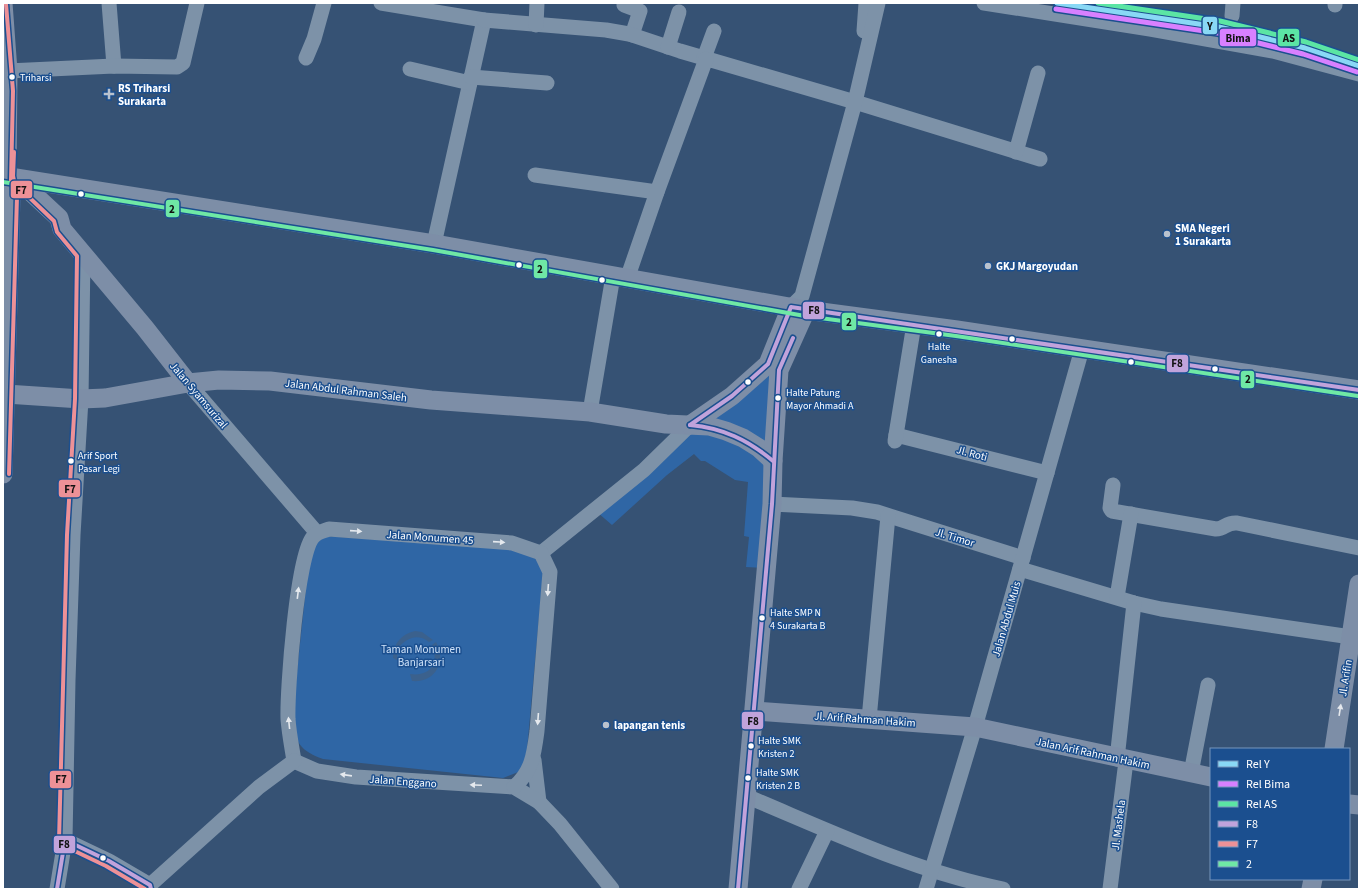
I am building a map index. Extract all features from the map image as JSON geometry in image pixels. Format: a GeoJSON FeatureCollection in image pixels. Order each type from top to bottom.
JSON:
{"type":"FeatureCollection","features":[{"type":"Feature","properties":{"kind":"main road"},"geometry":{"type":"LineString","coordinates":[[3,3],[13,71]]}},
{"type":"Feature","properties":{"kind":"main road"},"geometry":{"type":"LineString","coordinates":[[3,474],[5,307],[11,183],[18,160],[13,71],[12,3]]}},
{"type":"Feature","properties":{"kind":"main road"},"geometry":{"type":"LineString","coordinates":[[11,183],[434,244],[620,278],[800,304],[914,324],[1359,390]]}},
{"type":"Feature","properties":{"kind":"main road","name":"Jalan Syamsurizal"},"geometry":{"type":"LineString","coordinates":[[11,183],[59,218],[62,229],[145,328],[188,383]]}},
{"type":"Feature","properties":{"kind":"main road"},"geometry":{"type":"LineString","coordinates":[[738,889],[755,711],[772,504],[774,367],[800,304]]}},
{"type":"Feature","properties":{"kind":"main road"},"geometry":{"type":"LineString","coordinates":[[690,425],[774,367]]}},
{"type":"Feature","properties":{"kind":"main road","name":"Jalan Abdul Rahman Saleh"},"geometry":{"type":"LineString","coordinates":[[4,394],[81,399],[104,398],[188,383],[241,379],[270,381],[431,400],[590,412],[666,424],[708,426],[732,433],[759,448],[773,461]]}},
{"type":"Feature","properties":{"kind":"main road","name":"Jl. Arifin"},"geometry":{"type":"LineString","coordinates":[[1334,748],[1353,643],[1359,584]]}},
{"type":"Feature","properties":{"kind":"main road","name":"Jl. Arif Rahman Hakim"},"geometry":{"type":"LineString","coordinates":[[755,711],[975,727]]}},
{"type":"Feature","properties":{"kind":"main road","name":"Jalan Arif Rahman Hakim"},"geometry":{"type":"LineString","coordinates":[[975,727],[1121,760],[1210,778]]}},
{"type":"Feature","properties":{"kind":"street"},"geometry":{"type":"LineString","coordinates":[[109,3],[114,66]]}},
{"type":"Feature","properties":{"kind":"street"},"geometry":{"type":"LineString","coordinates":[[13,71],[114,66],[181,65],[183,63],[197,3]]}},
{"type":"Feature","properties":{"kind":"street"},"geometry":{"type":"LineString","coordinates":[[306,58],[314,40],[324,3]]}},
{"type":"Feature","properties":{"kind":"street"},"geometry":{"type":"LineString","coordinates":[[381,3],[484,20],[606,30],[632,35],[1040,159]]}},
{"type":"Feature","properties":{"kind":"street"},"geometry":{"type":"LineString","coordinates":[[536,25],[537,3]]}},
{"type":"Feature","properties":{"kind":"street"},"geometry":{"type":"LineString","coordinates":[[866,3],[863,49],[867,54]]}},
{"type":"Feature","properties":{"kind":"street"},"geometry":{"type":"LineString","coordinates":[[800,304],[855,102],[878,3]]}},
{"type":"Feature","properties":{"kind":"street"},"geometry":{"type":"LineString","coordinates":[[867,54],[880,41],[887,3]]}},
{"type":"Feature","properties":{"kind":"street"},"geometry":{"type":"LineString","coordinates":[[984,3],[1150,29],[1273,51],[1359,74]]}},
{"type":"Feature","properties":{"kind":"street"},"geometry":{"type":"LineString","coordinates":[[624,6],[640,11],[632,35]]}},
{"type":"Feature","properties":{"kind":"street"},"geometry":{"type":"LineString","coordinates":[[668,47],[679,12]]}},
{"type":"Feature","properties":{"kind":"street"},"geometry":{"type":"LineString","coordinates":[[434,244],[484,20]]}},
{"type":"Feature","properties":{"kind":"street"},"geometry":{"type":"LineString","coordinates":[[590,412],[620,278],[656,192],[714,31]]}},
{"type":"Feature","properties":{"kind":"street"},"geometry":{"type":"LineString","coordinates":[[410,69],[471,80],[547,83]]}},
{"type":"Feature","properties":{"kind":"street"},"geometry":{"type":"LineString","coordinates":[[1016,152],[1038,73]]}},
{"type":"Feature","properties":{"kind":"street"},"geometry":{"type":"LineString","coordinates":[[536,175],[656,192]]}},
{"type":"Feature","properties":{"kind":"street"},"geometry":{"type":"LineString","coordinates":[[57,889],[65,840],[73,550],[81,399],[84,254]]}},
{"type":"Feature","properties":{"kind":"street","name":"Jl. Roti"},"geometry":{"type":"LineString","coordinates":[[914,324],[896,438],[1047,473]]}},
{"type":"Feature","properties":{"kind":"street","name":"Jalan Abdul Muis"},"geometry":{"type":"LineString","coordinates":[[926,889],[975,727],[1082,349]]}},
{"type":"Feature","properties":{"kind":"street","name":"Jalan Syamsurizal"},"geometry":{"type":"LineString","coordinates":[[188,383],[317,533]]}},
{"type":"Feature","properties":{"kind":"street"},"geometry":{"type":"LineString","coordinates":[[612,889],[560,824],[539,802],[514,788],[527,774],[534,755],[537,731],[550,572],[541,553],[644,470],[690,425]]}},
{"type":"Feature","properties":{"kind":"street"},"geometry":{"type":"LineString","coordinates":[[1113,485],[1110,509],[1216,529],[1231,523],[1359,548]]}},
{"type":"Feature","properties":{"kind":"street","name":"Jl. Timor"},"geometry":{"type":"LineString","coordinates":[[772,504],[852,508],[888,516],[1134,603],[1353,643]]}},
{"type":"Feature","properties":{"kind":"street"},"geometry":{"type":"LineString","coordinates":[[1117,597],[1131,514]]}},
{"type":"Feature","properties":{"kind":"street"},"geometry":{"type":"LineString","coordinates":[[869,719],[888,516]]}},
{"type":"Feature","properties":{"kind":"street","name":"Jalan Monumen 45"},"geometry":{"type":"LineString","coordinates":[[317,533],[329,529],[512,543],[541,553]]}},
{"type":"Feature","properties":{"kind":"street"},"geometry":{"type":"LineString","coordinates":[[65,840],[109,862],[150,887],[259,788],[294,761],[288,720],[295,620],[301,575],[307,548],[312,537],[317,533]]}},
{"type":"Feature","properties":{"kind":"street","name":"Jl. Mashela"},"geometry":{"type":"LineString","coordinates":[[1110,889],[1134,603]]}},
{"type":"Feature","properties":{"kind":"street"},"geometry":{"type":"LineString","coordinates":[[1191,773],[1208,685]]}},
{"type":"Feature","properties":{"kind":"street"},"geometry":{"type":"LineString","coordinates":[[534,755],[539,802]]}},
{"type":"Feature","properties":{"kind":"street","name":"Jalan Enggano"},"geometry":{"type":"LineString","coordinates":[[294,761],[317,771],[356,777],[514,788]]}},
{"type":"Feature","properties":{"kind":"street"},"geometry":{"type":"LineString","coordinates":[[746,796],[827,831],[931,871],[1003,889]]}},
{"type":"Feature","properties":{"kind":"street"},"geometry":{"type":"LineString","coordinates":[[798,889],[827,831]]}},
{"type":"Feature","properties":{"kind":"green space"},"geometry":{"type":"Polygon","coordinates":[[[773,365],[771,456],[706,424],[773,365]]]}},
{"type":"Feature","properties":{"kind":"green space"},"geometry":{"type":"Polygon","coordinates":[[[691,429],[717,433],[769,464],[764,568],[746,567],[749,537],[744,536],[748,482],[735,480],[705,461],[701,461],[694,454],[667,475],[612,525],[597,512],[691,429]]]}},
{"type":"Feature","properties":{"kind":"green space","name":"Taman Monumen Banjarsari"},"geometry":{"type":"Polygon","coordinates":[[[324,536],[519,549],[532,555],[540,564],[543,573],[526,761],[521,771],[503,778],[323,759],[309,753],[300,745],[295,734],[292,719],[310,550],[324,536]]]}},
{"type":"Feature","properties":{"kind":"shaded area"},"geometry":{"type":"Polygon","coordinates":[[[410,632],[422,632],[433,640],[429,642],[425,639],[416,637],[409,639],[398,648],[397,660],[393,658],[394,648],[399,640],[410,632]]]}},
{"type":"Feature","properties":{"kind":"shaded area"},"geometry":{"type":"Polygon","coordinates":[[[436,642],[440,657],[437,670],[427,679],[412,681],[410,674],[423,673],[432,667],[435,658],[432,645],[436,642]]]}},
{"type":"Feature","properties":{"kind":"rail line","name":"Y"},"geometry":{"type":"LineString","coordinates":[[1057,3],[1219,27],[1305,48],[1359,66]]}},
{"type":"Feature","properties":{"kind":"rail line","name":"AS"},"geometry":{"type":"LineString","coordinates":[[1098,3],[1220,21],[1306,42],[1359,60]]}},
{"type":"Feature","properties":{"kind":"rail line","name":"Bima"},"geometry":{"type":"LineString","coordinates":[[1056,9],[1218,33],[1303,54],[1357,72]]}},
{"type":"Feature","properties":{"kind":"transit line","name":"F7"},"geometry":{"type":"LineString","coordinates":[[6,4],[13,91],[11,180],[54,221],[57,232],[77,256],[75,399],[67,535],[59,841],[62,845],[106,866],[145,889]]}},
{"type":"Feature","properties":{"kind":"transit line","name":"F7"},"geometry":{"type":"LineString","coordinates":[[9,474],[17,196],[13,176],[14,152]]}},
{"type":"Feature","properties":{"kind":"transit line","name":"2"},"geometry":{"type":"LineString","coordinates":[[3,182],[433,250],[805,316],[956,336],[1358,396]]}},
{"type":"Feature","properties":{"kind":"transit line","name":"F8"},"geometry":{"type":"LineString","coordinates":[[690,425],[732,396],[768,364],[791,307],[1359,390]]}},
{"type":"Feature","properties":{"kind":"transit line","name":"F8"},"geometry":{"type":"LineString","coordinates":[[738,889],[772,504],[779,370],[793,338]]}},
{"type":"Feature","properties":{"kind":"transit line","name":"F8"},"geometry":{"type":"LineString","coordinates":[[690,425],[713,429],[734,436],[754,447],[773,461]]}},
{"type":"Feature","properties":{"kind":"transit line","name":"F8"},"geometry":{"type":"LineString","coordinates":[[57,889],[65,840],[109,861],[150,885],[151,889]]}},
{"type":"Feature","properties":{"kind":"place","name":"Triharsi"},"geometry":{"type":"Point","coordinates":[12,77]}},
{"type":"Feature","properties":{"kind":"place","name":"RS Triharsi Surakarta"},"geometry":{"type":"Point","coordinates":[109,94]}},
{"type":"Feature","properties":{"kind":"place","name":"SMA Negeri 1 Surakarta"},"geometry":{"type":"Point","coordinates":[1167,234]}},
{"type":"Feature","properties":{"kind":"place","name":"GKJ Margoyudan"},"geometry":{"type":"Point","coordinates":[988,266]}},
{"type":"Feature","properties":{"kind":"place","name":"Halte Ganesha"},"geometry":{"type":"Point","coordinates":[939,334]}},
{"type":"Feature","properties":{"kind":"place","name":"Halte Patung Mayor Ahmadi A"},"geometry":{"type":"Point","coordinates":[778,398]}},
{"type":"Feature","properties":{"kind":"place","name":"Arif Sport Pasar Legi"},"geometry":{"type":"Point","coordinates":[71,461]}},
{"type":"Feature","properties":{"kind":"place","name":"Halte SMP N 4 Surakarta B"},"geometry":{"type":"Point","coordinates":[762,618]}},
{"type":"Feature","properties":{"kind":"place","name":"lapangan tenis"},"geometry":{"type":"Point","coordinates":[606,725]}},
{"type":"Feature","properties":{"kind":"place","name":"Halte SMK Kristen 2"},"geometry":{"type":"Point","coordinates":[751,746]}},
{"type":"Feature","properties":{"kind":"place","name":"Halte SMK Kristen 2 B"},"geometry":{"type":"Point","coordinates":[748,778]}}]}
